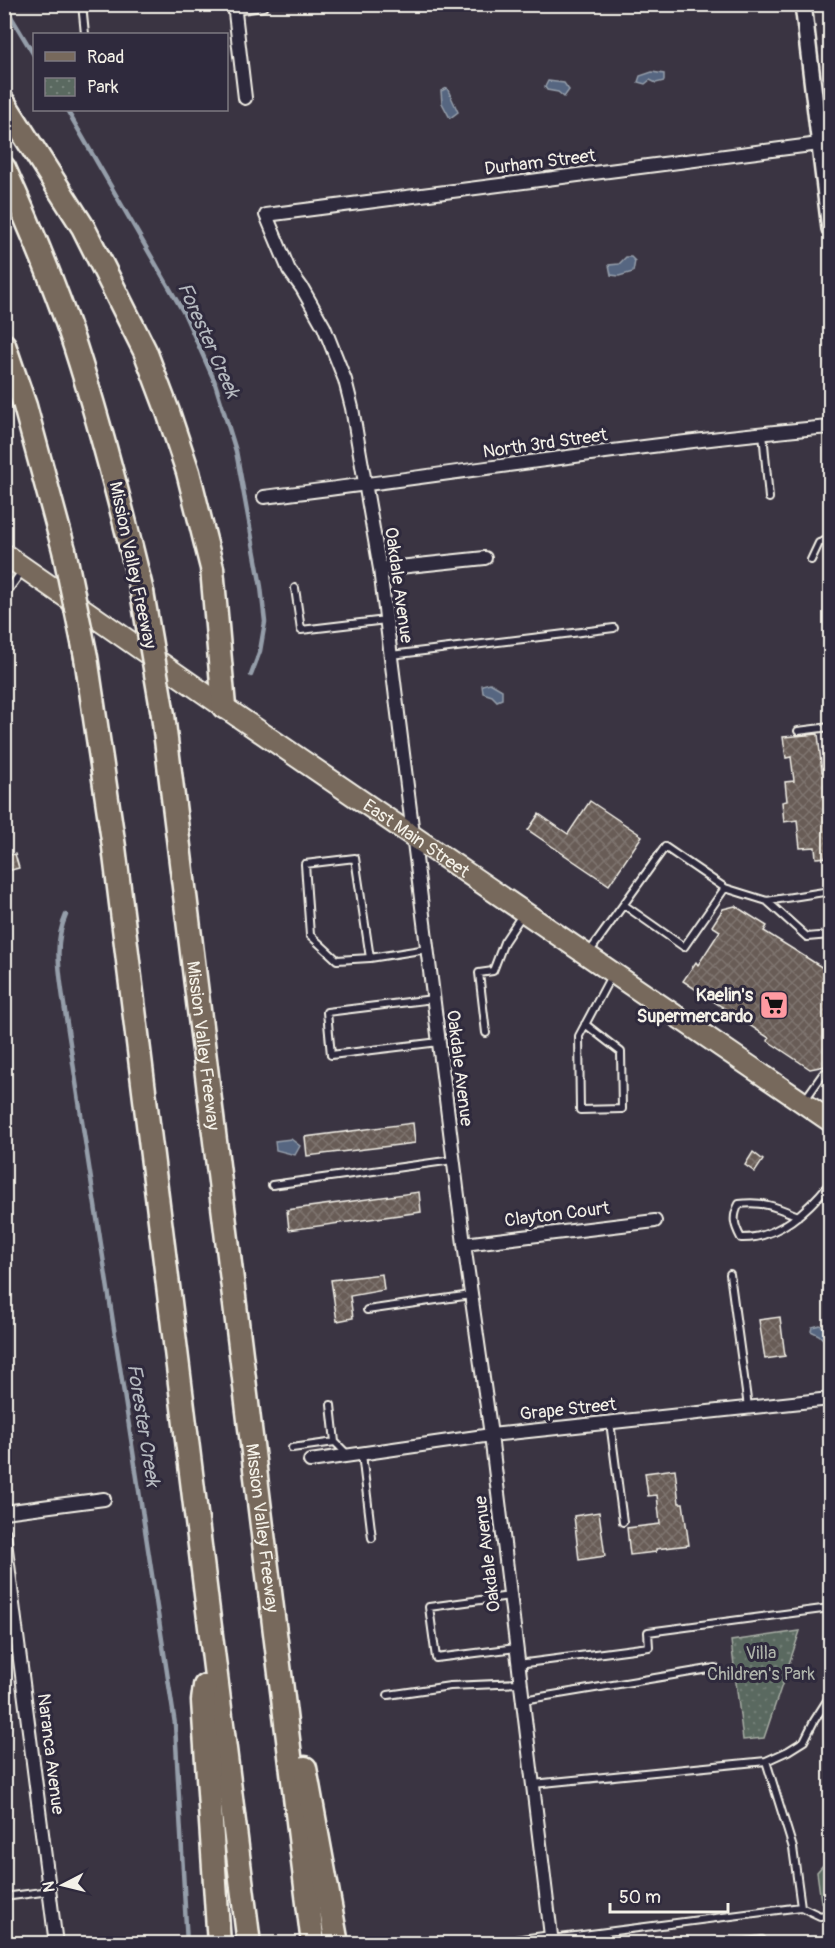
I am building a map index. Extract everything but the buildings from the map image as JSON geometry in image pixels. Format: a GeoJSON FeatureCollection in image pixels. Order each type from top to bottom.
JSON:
{"type":"FeatureCollection","features":[{"type":"Feature","properties":{"kind":"highway"},"geometry":{"type":"LineString","coordinates":[[4,103],[83,227],[145,351],[168,412],[188,472],[212,568],[224,707]]}},
{"type":"Feature","properties":{"kind":"highway","name":"Mission Valley Freeway"},"geometry":{"type":"LineString","coordinates":[[4,168],[45,264],[74,344],[111,465],[142,592],[163,715],[313,1944]]}},
{"type":"Feature","properties":{"kind":"highway"},"geometry":{"type":"LineString","coordinates":[[4,345],[28,416],[64,550],[86,657],[114,847],[249,1944]]}},
{"type":"Feature","properties":{"kind":"highway"},"geometry":{"type":"LineString","coordinates":[[270,1593],[310,1790],[337,1944]]}},
{"type":"Feature","properties":{"kind":"highway"},"geometry":{"type":"LineString","coordinates":[[210,1636],[203,1701],[219,1944]]}},
{"type":"Feature","properties":{"kind":"main road","name":"East Main Street"},"geometry":{"type":"LineString","coordinates":[[4,554],[831,1121]]}},
{"type":"Feature","properties":{"kind":"street"},"geometry":{"type":"LineString","coordinates":[[245,98],[234,6],[263,4]]}},
{"type":"Feature","properties":{"kind":"street"},"geometry":{"type":"LineString","coordinates":[[803,4],[831,229]]}},
{"type":"Feature","properties":{"kind":"street","name":"Durham Street"},"geometry":{"type":"LineString","coordinates":[[266,215],[819,144]]}},
{"type":"Feature","properties":{"kind":"street","name":"Oakdale Avenue"},"geometry":{"type":"LineString","coordinates":[[266,215],[289,270],[314,308],[336,353],[352,408],[380,569],[453,1160],[491,1435],[551,1939]]}},
{"type":"Feature","properties":{"kind":"street","name":"North 3rd Street"},"geometry":{"type":"LineString","coordinates":[[264,497],[365,486],[763,433],[831,427]]}},
{"type":"Feature","properties":{"kind":"street"},"geometry":{"type":"LineString","coordinates":[[380,569],[485,558]]}},
{"type":"Feature","properties":{"kind":"street","name":"Clayton Court"},"geometry":{"type":"LineString","coordinates":[[464,1244],[655,1221]]}},
{"type":"Feature","properties":{"kind":"street","name":"Grape Street"},"geometry":{"type":"LineString","coordinates":[[310,1461],[491,1435],[831,1399]]}},
{"type":"Feature","properties":{"kind":"street"},"geometry":{"type":"LineString","coordinates":[[4,1512],[104,1499]]}},
{"type":"Feature","properties":{"kind":"street","name":"Naranca Avenue"},"geometry":{"type":"LineString","coordinates":[[4,1533],[10,1621],[56,1944]]}},
{"type":"Feature","properties":{"kind":"lane"},"geometry":{"type":"LineString","coordinates":[[82,4],[85,33]]}},
{"type":"Feature","properties":{"kind":"lane"},"geometry":{"type":"LineString","coordinates":[[763,433],[768,498]]}},
{"type":"Feature","properties":{"kind":"lane"},"geometry":{"type":"LineString","coordinates":[[811,560],[819,543],[831,539]]}},
{"type":"Feature","properties":{"kind":"lane"},"geometry":{"type":"LineString","coordinates":[[4,596],[24,568]]}},
{"type":"Feature","properties":{"kind":"lane"},"geometry":{"type":"LineString","coordinates":[[295,588],[301,630],[387,620]]}},
{"type":"Feature","properties":{"kind":"lane"},"geometry":{"type":"LineString","coordinates":[[391,655],[614,628]]}},
{"type":"Feature","properties":{"kind":"lane"},"geometry":{"type":"LineString","coordinates":[[798,731],[831,727]]}},
{"type":"Feature","properties":{"kind":"lane"},"geometry":{"type":"LineString","coordinates":[[587,955],[665,848],[725,888],[767,901],[807,937],[831,935]]}},
{"type":"Feature","properties":{"kind":"lane"},"geometry":{"type":"LineString","coordinates":[[370,958],[355,858],[305,864],[310,935],[337,960],[370,958],[427,949]]}},
{"type":"Feature","properties":{"kind":"lane"},"geometry":{"type":"LineString","coordinates":[[624,905],[684,947],[725,888]]}},
{"type":"Feature","properties":{"kind":"lane"},"geometry":{"type":"LineString","coordinates":[[767,901],[831,891]]}},
{"type":"Feature","properties":{"kind":"lane"},"geometry":{"type":"LineString","coordinates":[[486,1033],[478,973],[493,971],[504,942],[525,912]]}},
{"type":"Feature","properties":{"kind":"lane"},"geometry":{"type":"LineString","coordinates":[[585,1024],[621,1052],[622,1109],[580,1110],[579,1036],[585,1024],[613,972]]}},
{"type":"Feature","properties":{"kind":"lane"},"geometry":{"type":"LineString","coordinates":[[433,999],[327,1012],[331,1055],[439,1042]]}},
{"type":"Feature","properties":{"kind":"lane"},"geometry":{"type":"LineString","coordinates":[[803,1102],[823,1074],[831,1070]]}},
{"type":"Feature","properties":{"kind":"lane"},"geometry":{"type":"LineString","coordinates":[[272,1185],[453,1160]]}},
{"type":"Feature","properties":{"kind":"lane"},"geometry":{"type":"LineString","coordinates":[[798,1216],[772,1204],[752,1203],[739,1204],[733,1215],[735,1227],[741,1238],[754,1238],[782,1227],[798,1216],[810,1207],[831,1184]]}},
{"type":"Feature","properties":{"kind":"lane"},"geometry":{"type":"LineString","coordinates":[[730,1274],[749,1408]]}},
{"type":"Feature","properties":{"kind":"lane"},"geometry":{"type":"LineString","coordinates":[[367,1310],[471,1295]]}},
{"type":"Feature","properties":{"kind":"lane"},"geometry":{"type":"LineString","coordinates":[[331,1405],[335,1442],[349,1456]]}},
{"type":"Feature","properties":{"kind":"lane"},"geometry":{"type":"LineString","coordinates":[[610,1422],[623,1522]]}},
{"type":"Feature","properties":{"kind":"lane"},"geometry":{"type":"LineString","coordinates":[[292,1448],[335,1442]]}},
{"type":"Feature","properties":{"kind":"lane"},"geometry":{"type":"LineString","coordinates":[[362,1454],[372,1538]]}},
{"type":"Feature","properties":{"kind":"lane"},"geometry":{"type":"LineString","coordinates":[[510,1596],[429,1607],[436,1658],[516,1648]]}},
{"type":"Feature","properties":{"kind":"lane"},"geometry":{"type":"LineString","coordinates":[[518,1664],[649,1647],[648,1632],[831,1608]]}},
{"type":"Feature","properties":{"kind":"lane"},"geometry":{"type":"LineString","coordinates":[[522,1701],[716,1668]]}},
{"type":"Feature","properties":{"kind":"lane"},"geometry":{"type":"LineString","coordinates":[[388,1695],[450,1686],[520,1683]]}},
{"type":"Feature","properties":{"kind":"lane"},"geometry":{"type":"LineString","coordinates":[[532,1784],[766,1761],[804,1741],[828,1699],[831,1699]]}},
{"type":"Feature","properties":{"kind":"lane"},"geometry":{"type":"LineString","coordinates":[[766,1761],[794,1848],[801,1907]]}},
{"type":"Feature","properties":{"kind":"lane"},"geometry":{"type":"LineString","coordinates":[[4,1897],[50,1891]]}},
{"type":"Feature","properties":{"kind":"lane"},"geometry":{"type":"LineString","coordinates":[[485,1944],[551,1939],[801,1907],[820,1916],[831,1914]]}},
{"type":"Feature","properties":{"kind":"lane"},"geometry":{"type":"LineString","coordinates":[[729,1944],[762,1940],[762,1944]]}},
{"type":"Feature","properties":{"kind":"green space","name":"Villa Children's Park"},"geometry":{"type":"Polygon","coordinates":[[[800,1631],[764,1738],[743,1740],[731,1641],[800,1631]]]}},
{"type":"Feature","properties":{"kind":"green space"},"geometry":{"type":"Polygon","coordinates":[[[830,1863],[830,1908],[821,1901],[817,1872],[824,1864],[830,1863]]]}},
{"type":"Feature","properties":{"kind":"water"},"geometry":{"type":"Polygon","coordinates":[[[652,72],[664,74],[664,81],[656,83],[650,80],[645,84],[638,82],[640,76],[652,72]]]}},
{"type":"Feature","properties":{"kind":"water"},"geometry":{"type":"Polygon","coordinates":[[[548,81],[564,83],[569,90],[564,97],[558,92],[547,90],[545,87],[548,81]]]}},
{"type":"Feature","properties":{"kind":"water"},"geometry":{"type":"Polygon","coordinates":[[[447,88],[458,112],[450,118],[442,103],[441,91],[447,88]]]}},
{"type":"Feature","properties":{"kind":"water"},"geometry":{"type":"Polygon","coordinates":[[[626,257],[631,257],[635,261],[633,272],[619,276],[611,275],[609,265],[619,264],[626,257]]]}},
{"type":"Feature","properties":{"kind":"water"},"geometry":{"type":"Polygon","coordinates":[[[490,683],[502,690],[502,699],[497,701],[492,696],[483,693],[482,685],[490,683]]]}},
{"type":"Feature","properties":{"kind":"water"},"geometry":{"type":"Polygon","coordinates":[[[291,1139],[300,1146],[295,1155],[276,1150],[275,1141],[291,1139]]]}},
{"type":"Feature","properties":{"kind":"water"},"geometry":{"type":"Polygon","coordinates":[[[820,1325],[830,1331],[830,1336],[824,1340],[811,1331],[812,1327],[820,1325]]]}},
{"type":"Feature","properties":{"kind":"waterway","name":"Forester Creek"},"geometry":{"type":"LineString","coordinates":[[4,5],[33,53]]}},
{"type":"Feature","properties":{"kind":"waterway","name":"Forester Creek"},"geometry":{"type":"LineString","coordinates":[[68,111],[185,315],[214,380],[236,451],[261,587],[265,622],[260,651],[251,675]]}},
{"type":"Feature","properties":{"kind":"waterway","name":"Forester Creek"},"geometry":{"type":"LineString","coordinates":[[66,915],[59,945],[61,987],[175,1724],[187,1944]]}},
{"type":"Feature","properties":{"kind":"waterway"},"geometry":{"type":"LineString","coordinates":[[574,1783],[614,1779]]}},
{"type":"Feature","properties":{"kind":"place","name":"Kaelin's Supermercardo"},"geometry":{"type":"Point","coordinates":[774,1005]}}]}
